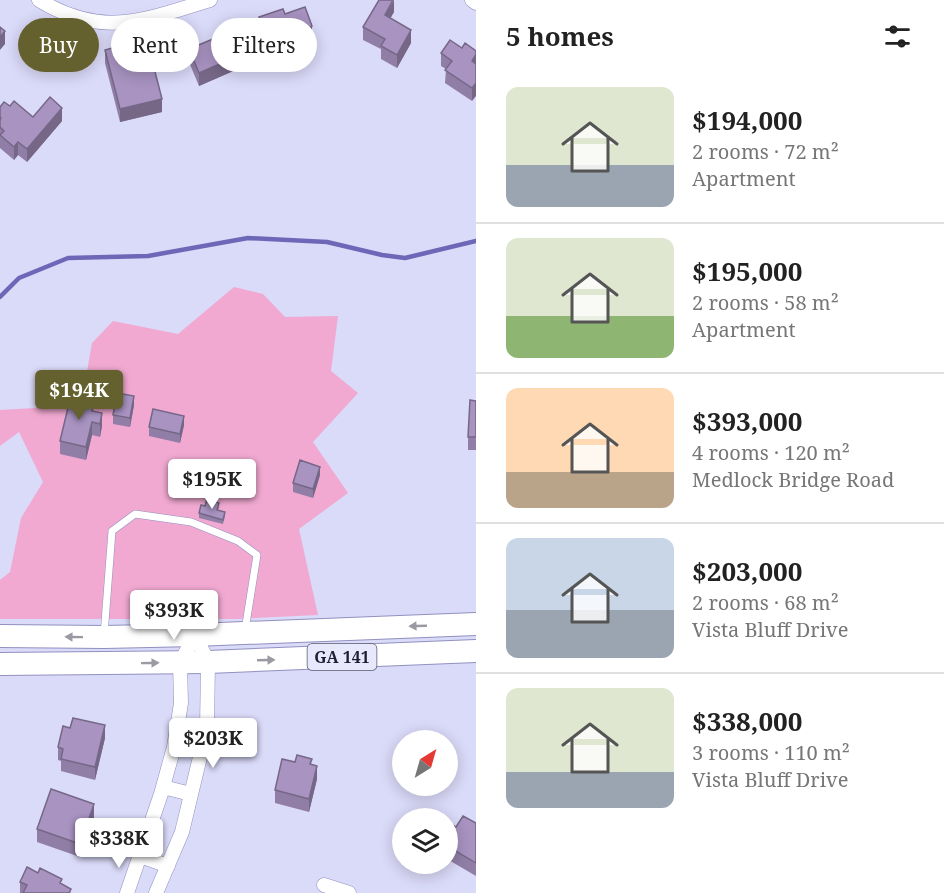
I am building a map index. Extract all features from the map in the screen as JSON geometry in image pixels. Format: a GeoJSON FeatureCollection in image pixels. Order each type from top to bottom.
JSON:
{"type":"FeatureCollection","features":[{"type":"Feature","properties":{"kind":"highway","name":"GA 141"},"geometry":{"type":"LineString","coordinates":[[6,636],[195,635],[476,624]]}},
{"type":"Feature","properties":{"kind":"highway","name":"GA 141"},"geometry":{"type":"LineString","coordinates":[[6,664],[180,663],[476,651]]}},
{"type":"Feature","properties":{"kind":"street"},"geometry":{"type":"LineString","coordinates":[[39,0],[60,13],[86,21],[114,24],[144,20],[210,0]]}},
{"type":"Feature","properties":{"kind":"street"},"geometry":{"type":"LineString","coordinates":[[472,0],[476,3]]}},
{"type":"Feature","properties":{"kind":"street"},"geometry":{"type":"LineString","coordinates":[[156,893],[182,832],[207,728],[208,662],[195,635]]}},
{"type":"Feature","properties":{"kind":"street"},"geometry":{"type":"LineString","coordinates":[[127,893],[174,747],[181,703],[180,663],[195,635]]}},
{"type":"Feature","properties":{"kind":"street"},"geometry":{"type":"LineString","coordinates":[[163,787],[191,794]]}},
{"type":"Feature","properties":{"kind":"street"},"geometry":{"type":"LineString","coordinates":[[140,856],[168,866]]}},
{"type":"Feature","properties":{"kind":"street"},"geometry":{"type":"LineString","coordinates":[[324,885],[349,893]]}},
{"type":"Feature","properties":{"kind":"lane"},"geometry":{"type":"LineString","coordinates":[[104,637],[112,531],[135,514],[190,522],[238,541],[257,555],[244,633]]}},
{"type":"Feature","properties":{"kind":"shaded area"},"geometry":{"type":"Polygon","coordinates":[[[234,287],[263,294],[285,317],[338,316],[331,371],[358,393],[313,442],[348,493],[299,529],[318,615],[236,619],[0,619],[0,580],[10,572],[21,518],[43,482],[19,432],[0,446],[0,410],[35,408],[86,377],[92,343],[113,321],[178,334],[234,287]]]}},
{"type":"Feature","properties":{"kind":"building"},"geometry":{"type":"Polygon","coordinates":[[[379,0],[393,0],[385,15],[411,30],[397,55],[381,46],[385,39],[363,27],[379,0]]]}},
{"type":"Feature","properties":{"kind":"building"},"geometry":{"type":"Polygon","coordinates":[[[305,7],[309,18],[259,17],[283,9],[285,14],[305,7]]]}},
{"type":"Feature","properties":{"kind":"building"},"geometry":{"type":"Polygon","coordinates":[[[0,27],[5,31],[0,37],[0,27]]]}},
{"type":"Feature","properties":{"kind":"building"},"geometry":{"type":"Polygon","coordinates":[[[211,40],[211,68],[199,73],[199,72],[199,45],[211,40]]]}},
{"type":"Feature","properties":{"kind":"building"},"geometry":{"type":"Polygon","coordinates":[[[450,40],[462,48],[465,43],[476,51],[472,61],[476,64],[476,83],[472,88],[445,70],[452,61],[441,53],[450,40]]]}},
{"type":"Feature","properties":{"kind":"building"},"geometry":{"type":"Polygon","coordinates":[[[111,48],[111,72],[155,72],[162,99],[120,109],[105,50],[111,48]]]}},
{"type":"Feature","properties":{"kind":"building"},"geometry":{"type":"Polygon","coordinates":[[[50,97],[62,108],[27,149],[18,142],[14,147],[0,135],[4,131],[0,127],[0,107],[4,102],[10,106],[14,101],[33,117],[50,97]]]}},
{"type":"Feature","properties":{"kind":"building"},"geometry":{"type":"Polygon","coordinates":[[[117,393],[134,396],[130,418],[113,415],[117,393]]]}},
{"type":"Feature","properties":{"kind":"building"},"geometry":{"type":"Polygon","coordinates":[[[71,395],[95,400],[92,411],[102,413],[100,424],[92,422],[86,447],[60,441],[71,395]]]}},
{"type":"Feature","properties":{"kind":"building"},"geometry":{"type":"Polygon","coordinates":[[[470,400],[476,401],[476,437],[468,437],[470,400]]]}},
{"type":"Feature","properties":{"kind":"building"},"geometry":{"type":"Polygon","coordinates":[[[153,409],[184,416],[180,434],[149,427],[153,409]]]}},
{"type":"Feature","properties":{"kind":"building"},"geometry":{"type":"Polygon","coordinates":[[[300,460],[320,467],[313,489],[293,483],[300,460]]]}},
{"type":"Feature","properties":{"kind":"building"},"geometry":{"type":"Polygon","coordinates":[[[207,499],[219,503],[217,510],[225,512],[223,520],[199,513],[201,505],[205,506],[207,499]]]}},
{"type":"Feature","properties":{"kind":"building"},"geometry":{"type":"Polygon","coordinates":[[[73,718],[105,725],[95,767],[61,759],[63,749],[58,747],[63,726],[70,728],[73,718]]]}},
{"type":"Feature","properties":{"kind":"building"},"geometry":{"type":"Polygon","coordinates":[[[297,755],[312,759],[310,764],[317,766],[309,799],[275,790],[282,759],[295,762],[297,755]]]}},
{"type":"Feature","properties":{"kind":"building"},"geometry":{"type":"Polygon","coordinates":[[[51,789],[94,804],[80,844],[37,829],[51,789]]]}},
{"type":"Feature","properties":{"kind":"building"},"geometry":{"type":"Polygon","coordinates":[[[463,816],[476,823],[476,863],[458,852],[458,824],[463,816]]]}},
{"type":"Feature","properties":{"kind":"building"},"geometry":{"type":"Polygon","coordinates":[[[27,867],[38,873],[40,868],[62,879],[60,883],[71,889],[69,893],[23,893],[27,885],[20,882],[27,867]]]}},
{"type":"Feature","properties":{"kind":"waterway"},"geometry":{"type":"LineString","coordinates":[[0,297],[19,278],[68,258],[148,256],[248,238],[327,242],[405,258],[476,241]]}}]}
